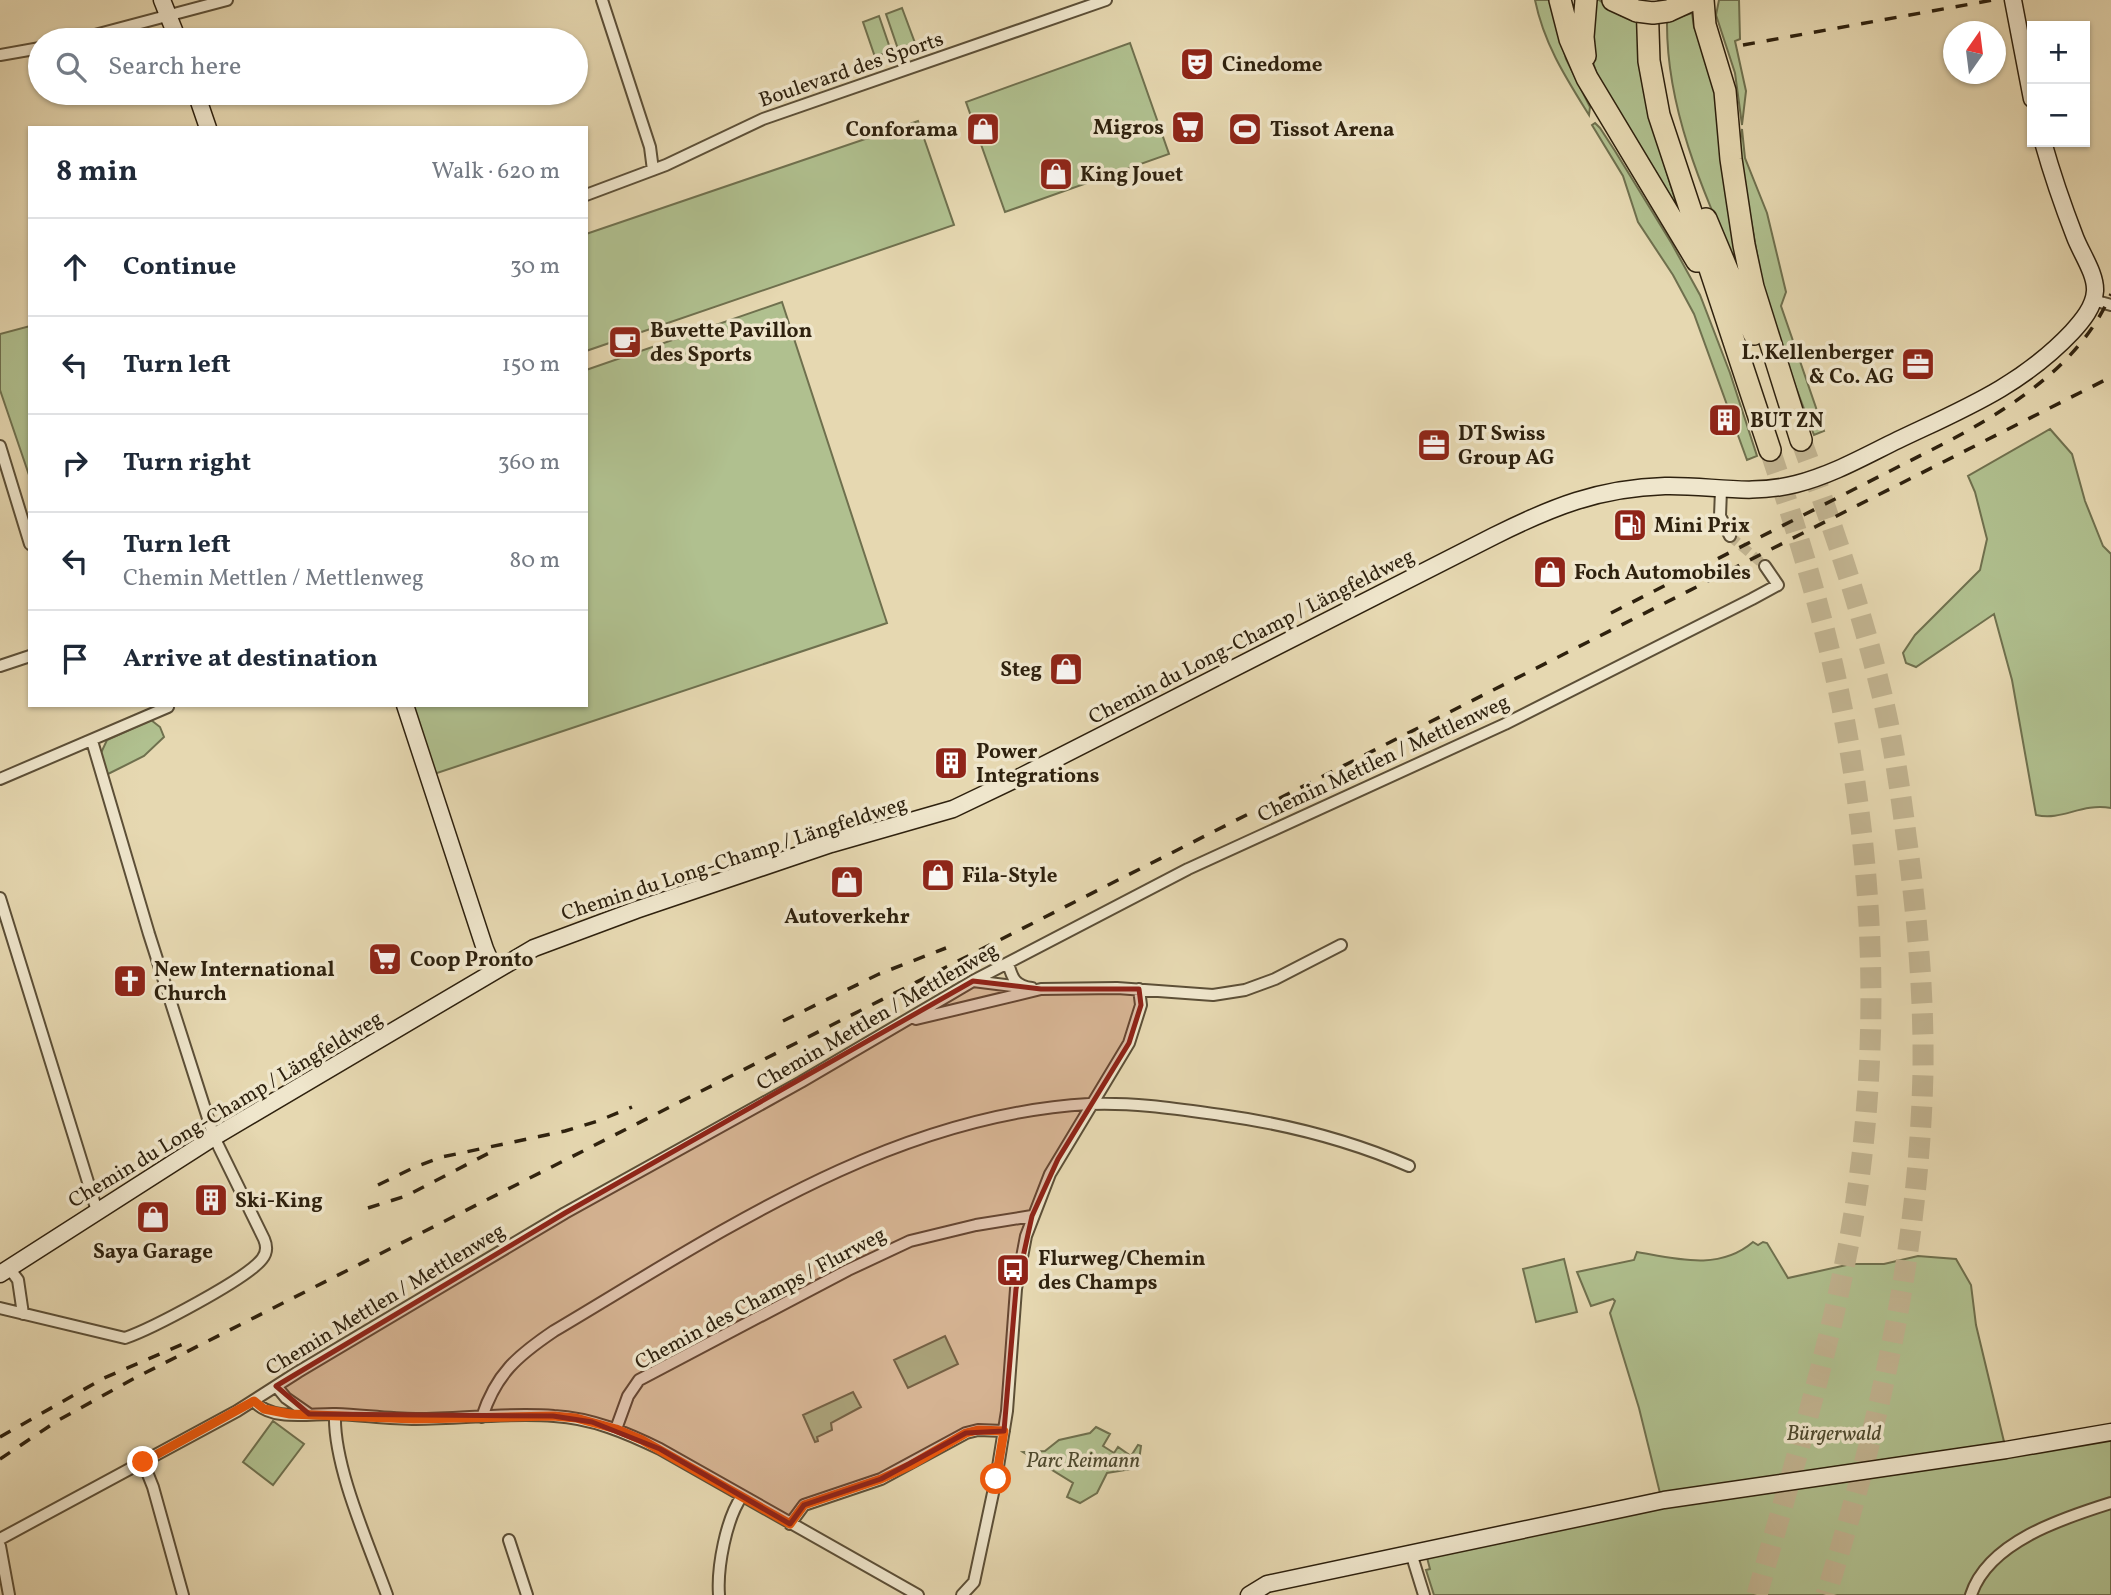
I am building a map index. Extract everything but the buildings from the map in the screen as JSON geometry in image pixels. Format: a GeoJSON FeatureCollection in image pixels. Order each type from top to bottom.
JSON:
{"type":"FeatureCollection","features":[{"type":"Feature","properties":{"kind":"highway"},"geometry":{"type":"LineString","coordinates":[[1560,0],[1580,65],[1696,261],[1733,343]]}},
{"type":"Feature","properties":{"kind":"highway"},"geometry":{"type":"LineString","coordinates":[[1586,0],[1583,37],[1585,57],[1603,107]]}},
{"type":"Feature","properties":{"kind":"highway"},"geometry":{"type":"LineString","coordinates":[[1613,0],[1642,6],[1653,13],[1663,5],[1692,0]]}},
{"type":"Feature","properties":{"kind":"highway"},"geometry":{"type":"LineString","coordinates":[[1663,5],[1658,37],[1661,74],[1681,155],[1758,343],[1799,433],[1750,276],[1731,159],[1725,91],[1705,25],[1703,0]]}},
{"type":"Feature","properties":{"kind":"highway"},"geometry":{"type":"LineString","coordinates":[[1642,6],[1658,115],[1770,450]]}},
{"type":"Feature","properties":{"kind":"main road"},"geometry":{"type":"LineString","coordinates":[[2014,0],[2029,84]]}},
{"type":"Feature","properties":{"kind":"main road"},"geometry":{"type":"LineString","coordinates":[[165,7],[173,28]]}},
{"type":"Feature","properties":{"kind":"main road"},"geometry":{"type":"LineString","coordinates":[[200,105],[207,126]]}},
{"type":"Feature","properties":{"kind":"main road"},"geometry":{"type":"LineString","coordinates":[[2045,147],[2094,285],[2093,300]]}},
{"type":"Feature","properties":{"kind":"main road","name":"Chemin du Long-Champ / Längfeldweg"},"geometry":{"type":"LineString","coordinates":[[4,1271],[214,1137],[534,948],[831,844],[953,809],[1563,504],[1610,491],[1637,488],[1686,486],[1745,491],[1780,487],[1814,478],[1990,396],[2026,375],[2077,326],[2093,300]]}},
{"type":"Feature","properties":{"kind":"main road"},"geometry":{"type":"LineString","coordinates":[[406,707],[494,970]]}},
{"type":"Feature","properties":{"kind":"main road"},"geometry":{"type":"LineString","coordinates":[[1252,1592],[1267,1584],[1664,1500],[2111,1432]]}},
{"type":"Feature","properties":{"kind":"street"},"geometry":{"type":"LineString","coordinates":[[108,28],[165,7],[227,0]]}},
{"type":"Feature","properties":{"kind":"street"},"geometry":{"type":"LineString","coordinates":[[602,0],[650,147],[653,170]]}},
{"type":"Feature","properties":{"kind":"street","name":"Boulevard des Sports"},"geometry":{"type":"LineString","coordinates":[[588,194],[697,152],[763,119],[1106,0]]}},
{"type":"Feature","properties":{"kind":"street"},"geometry":{"type":"LineString","coordinates":[[0,55],[28,50]]}},
{"type":"Feature","properties":{"kind":"street"},"geometry":{"type":"LineString","coordinates":[[2093,300],[2111,305]]}},
{"type":"Feature","properties":{"kind":"street"},"geometry":{"type":"LineString","coordinates":[[0,446],[28,537]]}},
{"type":"Feature","properties":{"kind":"street"},"geometry":{"type":"LineString","coordinates":[[1721,490],[1720,516],[1730,536]]}},
{"type":"Feature","properties":{"kind":"street","name":"Chemin Mettlen / Mettlenweg"},"geometry":{"type":"LineString","coordinates":[[0,1539],[254,1401],[565,1213],[801,1082],[1008,962],[1188,869],[1506,724],[1752,599],[1777,584],[1765,566]]}},
{"type":"Feature","properties":{"kind":"street"},"geometry":{"type":"LineString","coordinates":[[0,666],[28,657]]}},
{"type":"Feature","properties":{"kind":"street"},"geometry":{"type":"LineString","coordinates":[[0,779],[168,707]]}},
{"type":"Feature","properties":{"kind":"street"},"geometry":{"type":"LineString","coordinates":[[0,1308],[125,1339],[226,1286],[260,1262],[266,1250],[264,1238],[214,1137],[149,934],[92,741]]}},
{"type":"Feature","properties":{"kind":"street"},"geometry":{"type":"LineString","coordinates":[[0,898],[97,1211]]}},
{"type":"Feature","properties":{"kind":"street"},"geometry":{"type":"LineString","coordinates":[[973,981],[1041,989],[1139,989],[1213,995],[1245,990],[1275,979],[1341,945]]}},
{"type":"Feature","properties":{"kind":"street"},"geometry":{"type":"LineString","coordinates":[[1008,962],[1012,978],[1021,987]]}},
{"type":"Feature","properties":{"kind":"street"},"geometry":{"type":"LineString","coordinates":[[900,1024],[951,1009],[1041,989]]}},
{"type":"Feature","properties":{"kind":"street"},"geometry":{"type":"LineString","coordinates":[[962,1595],[974,1582],[1004,1431],[1016,1289],[1032,1216],[1050,1174],[1129,1043],[1141,1005],[1139,989]]}},
{"type":"Feature","properties":{"kind":"street"},"geometry":{"type":"LineString","coordinates":[[481,1417],[489,1394],[499,1378],[526,1349],[554,1331],[756,1211],[912,1141],[962,1125],[1003,1115],[1091,1104],[1161,1106],[1317,1133],[1380,1153],[1409,1166]]}},
{"type":"Feature","properties":{"kind":"street","name":"Chemin des Champs / Flurweg"},"geometry":{"type":"LineString","coordinates":[[616,1429],[628,1396],[639,1380],[848,1270],[910,1241],[976,1225],[1032,1216]]}},
{"type":"Feature","properties":{"kind":"street"},"geometry":{"type":"LineString","coordinates":[[4,1271],[18,1280],[23,1314]]}},
{"type":"Feature","properties":{"kind":"street"},"geometry":{"type":"LineString","coordinates":[[276,1387],[309,1414]]}},
{"type":"Feature","properties":{"kind":"street"},"geometry":{"type":"LineString","coordinates":[[254,1401],[264,1409],[276,1413],[414,1419],[553,1416],[576,1418],[616,1429],[660,1449],[918,1595]]}},
{"type":"Feature","properties":{"kind":"street"},"geometry":{"type":"LineString","coordinates":[[335,1414],[335,1430],[345,1474],[387,1595]]}},
{"type":"Feature","properties":{"kind":"street"},"geometry":{"type":"LineString","coordinates":[[790,1524],[804,1505],[881,1479],[966,1433],[978,1430],[1004,1431]]}},
{"type":"Feature","properties":{"kind":"street"},"geometry":{"type":"LineString","coordinates":[[143,1462],[153,1487],[183,1595]]}},
{"type":"Feature","properties":{"kind":"street"},"geometry":{"type":"LineString","coordinates":[[719,1595],[718,1574],[734,1507],[742,1496]]}},
{"type":"Feature","properties":{"kind":"street"},"geometry":{"type":"LineString","coordinates":[[1971,1595],[1984,1570],[1996,1556],[2012,1545],[2070,1516],[2111,1503]]}},
{"type":"Feature","properties":{"kind":"street"},"geometry":{"type":"LineString","coordinates":[[509,1541],[527,1595]]}},
{"type":"Feature","properties":{"kind":"street"},"geometry":{"type":"LineString","coordinates":[[0,1546],[9,1595]]}},
{"type":"Feature","properties":{"kind":"street"},"geometry":{"type":"LineString","coordinates":[[1411,1553],[1424,1595]]}},
{"type":"Feature","properties":{"kind":"street"},"geometry":{"type":"LineString","coordinates":[[1237,1595],[1252,1592]]}},
{"type":"Feature","properties":{"kind":"highlighted area"},"geometry":{"type":"Polygon","coordinates":[[[973,981],[1041,989],[1139,989],[1141,1005],[1129,1043],[1058,1159],[1032,1216],[1016,1289],[1004,1431],[966,1433],[881,1479],[804,1505],[790,1524],[660,1449],[592,1422],[553,1416],[309,1414],[276,1386],[565,1213],[973,981]]]}},
{"type":"Feature","properties":{"kind":"green space"},"geometry":{"type":"Polygon","coordinates":[[[1535,0],[1550,0],[1566,59],[1590,107],[1589,115],[1550,46],[1535,0]]]}},
{"type":"Feature","properties":{"kind":"green space"},"geometry":{"type":"Polygon","coordinates":[[[1591,0],[1599,0],[1620,15],[1639,22],[1654,131],[1679,212],[1599,80],[1590,54],[1591,0]]]}},
{"type":"Feature","properties":{"kind":"green space"},"geometry":{"type":"Polygon","coordinates":[[[1719,0],[1739,0],[1740,39],[1735,41],[1746,91],[1742,125],[1735,73],[1716,15],[1719,0]]]}},
{"type":"Feature","properties":{"kind":"green space"},"geometry":{"type":"Polygon","coordinates":[[[902,8],[915,43],[898,49],[886,14],[902,8]]]}},
{"type":"Feature","properties":{"kind":"green space"},"geometry":{"type":"Polygon","coordinates":[[[1692,13],[1694,27],[1710,62],[1746,289],[1692,159],[1674,91],[1667,21],[1692,13]]]}},
{"type":"Feature","properties":{"kind":"green space"},"geometry":{"type":"Polygon","coordinates":[[[879,16],[891,51],[875,57],[863,22],[879,16]]]}},
{"type":"Feature","properties":{"kind":"green space"},"geometry":{"type":"Polygon","coordinates":[[[1130,43],[1169,154],[1005,212],[966,102],[1130,43]]]}},
{"type":"Feature","properties":{"kind":"green space"},"geometry":{"type":"Polygon","coordinates":[[[918,121],[954,225],[588,350],[588,233],[918,121]]]}},
{"type":"Feature","properties":{"kind":"green space"},"geometry":{"type":"Polygon","coordinates":[[[1595,123],[1672,244],[1700,295],[1730,373],[1757,456],[1747,460],[1694,314],[1673,275],[1638,222],[1623,176],[1592,125],[1595,123]]]}},
{"type":"Feature","properties":{"kind":"green space"},"geometry":{"type":"Polygon","coordinates":[[[1742,129],[1745,158],[1767,213],[1786,292],[1781,306],[1824,431],[1814,435],[1779,343],[1762,282],[1742,170],[1742,129]]]}},
{"type":"Feature","properties":{"kind":"green space"},"geometry":{"type":"Polygon","coordinates":[[[782,302],[887,623],[428,776],[406,707],[588,707],[588,369],[782,302]]]}},
{"type":"Feature","properties":{"kind":"green space"},"geometry":{"type":"Polygon","coordinates":[[[28,327],[28,472],[0,390],[0,334],[28,327]]]}},
{"type":"Feature","properties":{"kind":"green space"},"geometry":{"type":"Polygon","coordinates":[[[2050,429],[2072,454],[2085,501],[2103,546],[2111,554],[2111,808],[2090,808],[2055,816],[2036,815],[2012,680],[1994,614],[1916,667],[1906,663],[1903,653],[1915,635],[1980,570],[1987,539],[1968,476],[2050,429]]]}},
{"type":"Feature","properties":{"kind":"green space"},"geometry":{"type":"Polygon","coordinates":[[[151,720],[160,727],[164,737],[144,756],[106,775],[100,755],[107,740],[151,720]]]}},
{"type":"Feature","properties":{"kind":"green space","name":"Bürgerwald"},"geometry":{"type":"Polygon","coordinates":[[[1753,1242],[1758,1245],[1767,1243],[1788,1278],[1851,1264],[1884,1264],[1918,1256],[1956,1259],[1971,1285],[1976,1325],[2006,1450],[2111,1432],[2111,1595],[1434,1595],[1426,1570],[1430,1569],[1426,1554],[1660,1493],[1639,1408],[1610,1313],[1615,1301],[1613,1299],[1591,1306],[1577,1272],[1634,1260],[1637,1252],[1682,1260],[1712,1260],[1740,1251],[1753,1242]]]}},
{"type":"Feature","properties":{"kind":"green space"},"geometry":{"type":"Polygon","coordinates":[[[1564,1259],[1577,1312],[1536,1322],[1523,1269],[1564,1259]]]}},
{"type":"Feature","properties":{"kind":"green space"},"geometry":{"type":"Polygon","coordinates":[[[945,1336],[958,1364],[908,1388],[894,1360],[945,1336]]]}},
{"type":"Feature","properties":{"kind":"green space"},"geometry":{"type":"Polygon","coordinates":[[[853,1392],[861,1407],[831,1423],[832,1430],[817,1437],[818,1441],[815,1442],[803,1415],[853,1392]]]}},
{"type":"Feature","properties":{"kind":"green space"},"geometry":{"type":"Polygon","coordinates":[[[273,1421],[304,1444],[273,1485],[243,1462],[273,1421]]]}},
{"type":"Feature","properties":{"kind":"green space","name":"Parc Reimann"},"geometry":{"type":"Polygon","coordinates":[[[1096,1427],[1110,1434],[1103,1446],[1114,1453],[1118,1447],[1131,1456],[1138,1445],[1141,1446],[1138,1468],[1107,1473],[1097,1493],[1080,1503],[1067,1497],[1073,1483],[1023,1452],[1045,1451],[1059,1440],[1090,1433],[1096,1427]]]}},
{"type":"Feature","properties":{"kind":"tunnel"},"geometry":{"type":"LineString","coordinates":[[1801,440],[1855,598],[1890,730],[1913,894],[1923,1042],[1920,1139],[1905,1271],[1879,1402],[1846,1531],[1826,1595]]}},
{"type":"Feature","properties":{"kind":"tunnel"},"geometry":{"type":"LineString","coordinates":[[1757,1595],[1809,1414],[1842,1277],[1861,1164],[1871,1029],[1867,894],[1851,759],[1825,632],[1770,450]]}},
{"type":"Feature","properties":{"kind":"tunnel"},"geometry":{"type":"LineString","coordinates":[[1730,536],[1765,566]]}},
{"type":"Feature","properties":{"kind":"railway"},"geometry":{"type":"LineString","coordinates":[[1743,45],[1993,0]]}},
{"type":"Feature","properties":{"kind":"railway"},"geometry":{"type":"LineString","coordinates":[[1611,613],[1945,443],[1994,415],[2041,382],[2062,363],[2098,319],[2111,294]]}},
{"type":"Feature","properties":{"kind":"railway"},"geometry":{"type":"LineString","coordinates":[[0,1459],[57,1421],[133,1379],[2111,377]]}},
{"type":"Feature","properties":{"kind":"railway"},"geometry":{"type":"LineString","coordinates":[[783,1021],[879,974],[946,948]]}},
{"type":"Feature","properties":{"kind":"railway"},"geometry":{"type":"LineString","coordinates":[[378,1185],[442,1157],[565,1131],[632,1107]]}},
{"type":"Feature","properties":{"kind":"railway"},"geometry":{"type":"LineString","coordinates":[[368,1208],[406,1196],[491,1152]]}},
{"type":"Feature","properties":{"kind":"railway"},"geometry":{"type":"LineString","coordinates":[[0,1437],[104,1378],[183,1344]]}},
{"type":"Feature","properties":{"kind":"place","name":"Cinedome"},"geometry":{"type":"Point","coordinates":[1197,64]}},
{"type":"Feature","properties":{"kind":"place","name":"Migros"},"geometry":{"type":"Point","coordinates":[1188,127]}},
{"type":"Feature","properties":{"kind":"place","name":"Conforama"},"geometry":{"type":"Point","coordinates":[983,129]}},
{"type":"Feature","properties":{"kind":"place","name":"Tissot Arena"},"geometry":{"type":"Point","coordinates":[1245,129]}},
{"type":"Feature","properties":{"kind":"place","name":"King Jouet"},"geometry":{"type":"Point","coordinates":[1056,174]}},
{"type":"Feature","properties":{"kind":"place","name":"Buvette Pavillon des Sports"},"geometry":{"type":"Point","coordinates":[625,342]}},
{"type":"Feature","properties":{"kind":"place","name":"L. Kellenberger & Co. AG"},"geometry":{"type":"Point","coordinates":[1918,364]}},
{"type":"Feature","properties":{"kind":"place","name":"BUT ZN"},"geometry":{"type":"Point","coordinates":[1725,420]}},
{"type":"Feature","properties":{"kind":"place","name":"DT Swiss Group AG"},"geometry":{"type":"Point","coordinates":[1434,445]}},
{"type":"Feature","properties":{"kind":"place","name":"Mini Prix"},"geometry":{"type":"Point","coordinates":[1630,525]}},
{"type":"Feature","properties":{"kind":"place","name":"Foch Automobiles"},"geometry":{"type":"Point","coordinates":[1550,572]}},
{"type":"Feature","properties":{"kind":"place","name":"Steg"},"geometry":{"type":"Point","coordinates":[1066,669]}},
{"type":"Feature","properties":{"kind":"place","name":"Power Integrations"},"geometry":{"type":"Point","coordinates":[951,763]}},
{"type":"Feature","properties":{"kind":"place","name":"Fila-Style"},"geometry":{"type":"Point","coordinates":[938,875]}},
{"type":"Feature","properties":{"kind":"place","name":"Autoverkehr"},"geometry":{"type":"Point","coordinates":[847,882]}},
{"type":"Feature","properties":{"kind":"place","name":"Coop Pronto"},"geometry":{"type":"Point","coordinates":[385,959]}},
{"type":"Feature","properties":{"kind":"place","name":"New International Church"},"geometry":{"type":"Point","coordinates":[130,981]}},
{"type":"Feature","properties":{"kind":"place","name":"Ski-King"},"geometry":{"type":"Point","coordinates":[211,1200]}},
{"type":"Feature","properties":{"kind":"place","name":"Saya Garage"},"geometry":{"type":"Point","coordinates":[153,1217]}},
{"type":"Feature","properties":{"kind":"place","name":"Flurweg/Chemin des Champs"},"geometry":{"type":"Point","coordinates":[1013,1270]}},
{"type":"Feature","properties":{"kind":"route"},"geometry":{"type":"LineString","coordinates":[[143,1462],[254,1401],[264,1409],[290,1414],[414,1419],[553,1416],[576,1418],[616,1429],[642,1440],[790,1524],[804,1505],[881,1479],[966,1433],[978,1430],[1004,1431],[996,1479]]}}]}
